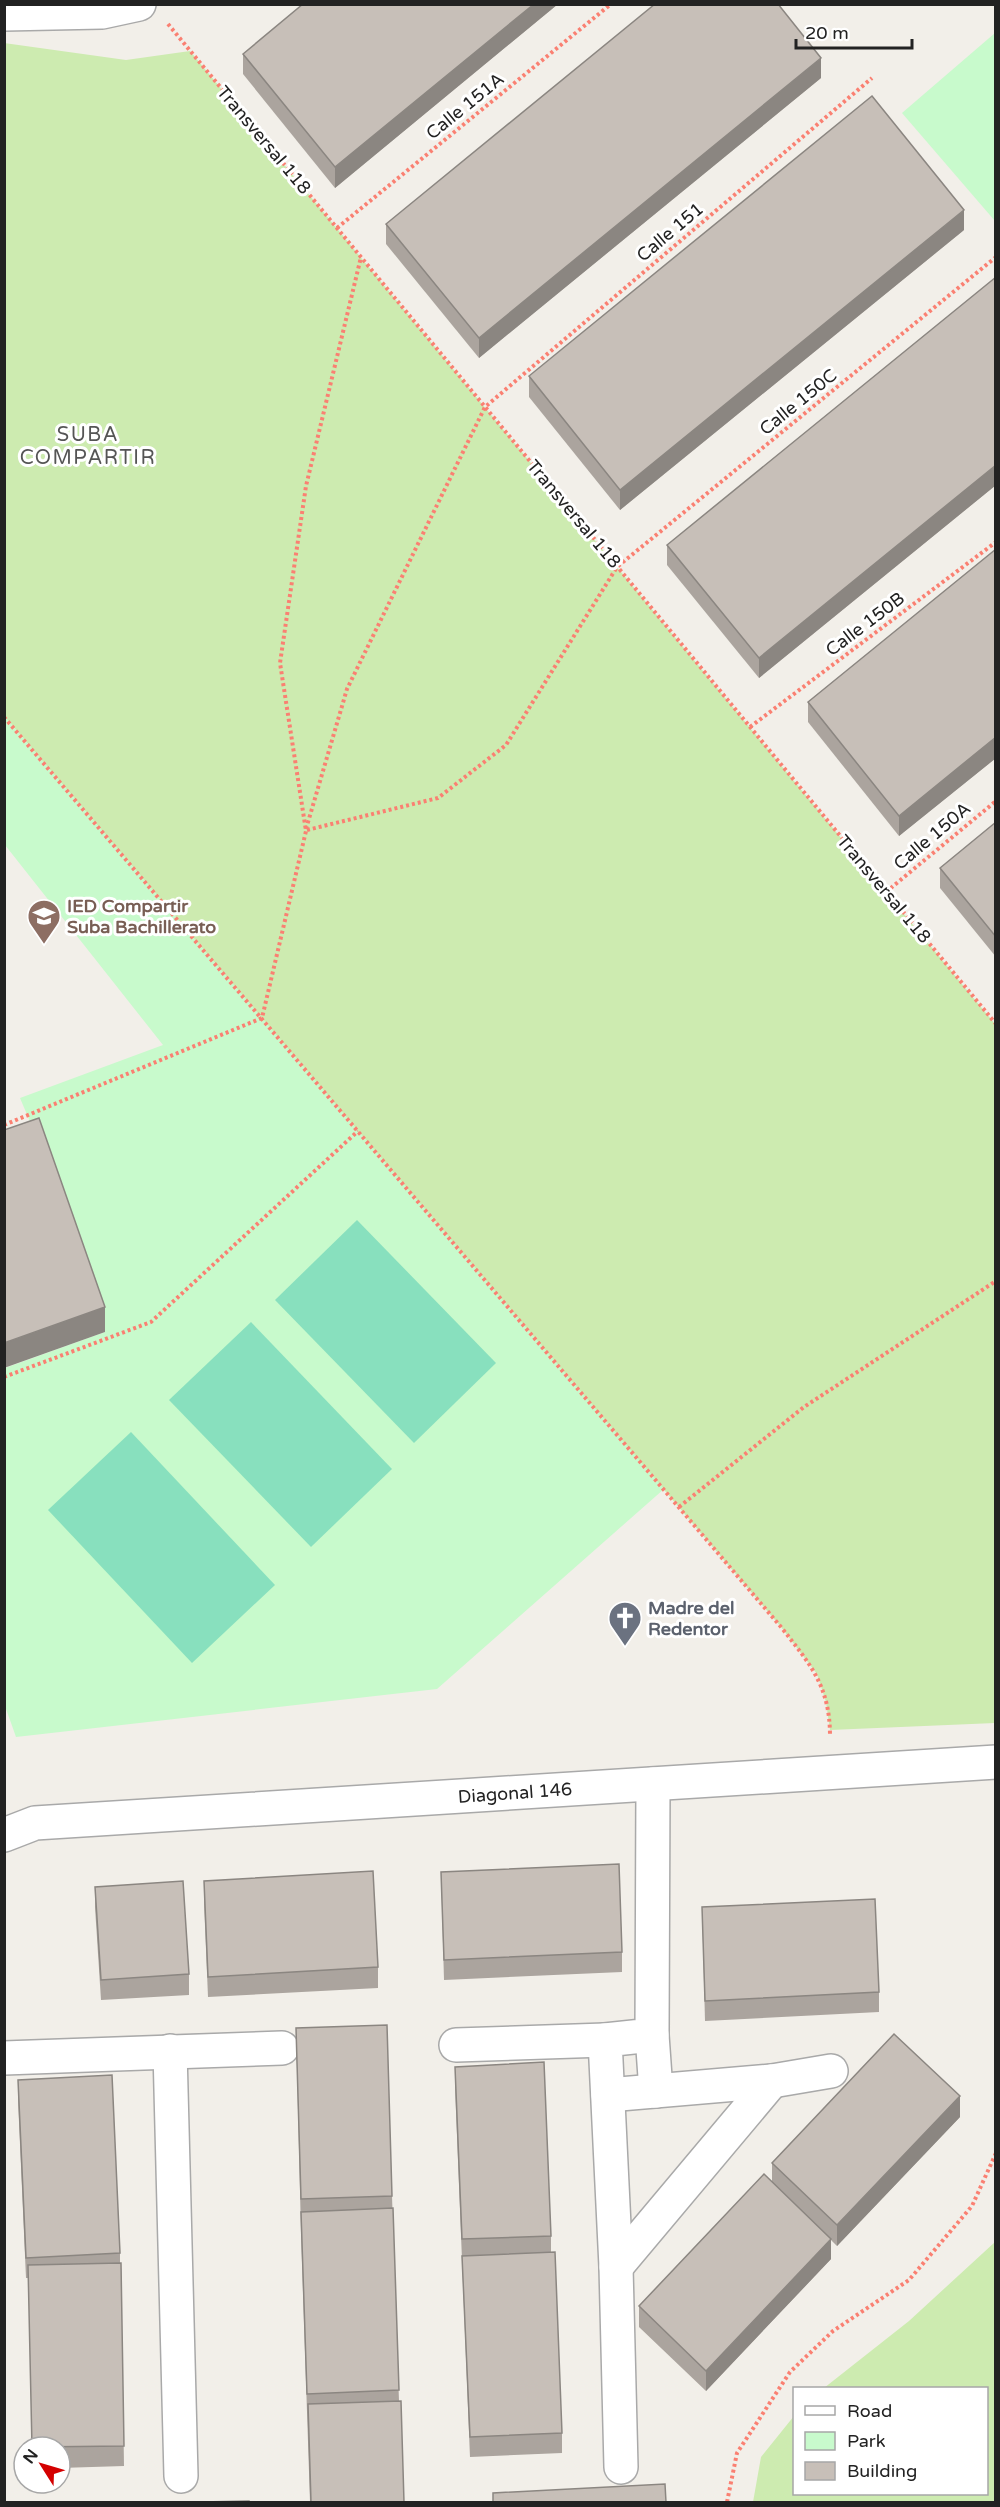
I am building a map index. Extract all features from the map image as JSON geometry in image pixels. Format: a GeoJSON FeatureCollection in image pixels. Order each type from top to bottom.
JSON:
{"type":"FeatureCollection","features":[{"type":"Feature","properties":{"kind":"street"},"geometry":{"type":"LineString","coordinates":[[4,14],[139,4]]}},
{"type":"Feature","properties":{"kind":"street","name":"Diagonal 146"},"geometry":{"type":"LineString","coordinates":[[4,1835],[20,1819],[653,1784],[996,1762]]}},
{"type":"Feature","properties":{"kind":"street"},"geometry":{"type":"LineString","coordinates":[[653,1784],[652,2035],[656,2091]]}},
{"type":"Feature","properties":{"kind":"street"},"geometry":{"type":"LineString","coordinates":[[456,2045],[605,2040],[652,2035]]}},
{"type":"Feature","properties":{"kind":"street"},"geometry":{"type":"LineString","coordinates":[[605,2040],[616,2267],[621,2467]]}},
{"type":"Feature","properties":{"kind":"street"},"geometry":{"type":"LineString","coordinates":[[4,2058],[282,2049]]}},
{"type":"Feature","properties":{"kind":"street"},"geometry":{"type":"LineString","coordinates":[[170,2051],[181,2476]]}},
{"type":"Feature","properties":{"kind":"street"},"geometry":{"type":"LineString","coordinates":[[608,2095],[772,2080],[831,2071]]}},
{"type":"Feature","properties":{"kind":"street"},"geometry":{"type":"LineString","coordinates":[[616,2267],[772,2080]]}},
{"type":"Feature","properties":{"kind":"path","name":"Calle 151A"},"geometry":{"type":"LineString","coordinates":[[337,228],[611,4]]}},
{"type":"Feature","properties":{"kind":"path","name":"Transversal 118"},"geometry":{"type":"LineString","coordinates":[[168,23],[996,1024]]}},
{"type":"Feature","properties":{"kind":"path","name":"Calle 151"},"geometry":{"type":"LineString","coordinates":[[485,407],[872,78]]}},
{"type":"Feature","properties":{"kind":"path"},"geometry":{"type":"LineString","coordinates":[[306,831],[280,663],[306,486],[361,256]]}},
{"type":"Feature","properties":{"kind":"path","name":"Calle 150C"},"geometry":{"type":"LineString","coordinates":[[306,831],[438,798],[506,745],[617,567],[996,257]]}},
{"type":"Feature","properties":{"kind":"path"},"geometry":{"type":"LineString","coordinates":[[262,1018],[306,831],[347,689],[485,407]]}},
{"type":"Feature","properties":{"kind":"path","name":"Calle 150B"},"geometry":{"type":"LineString","coordinates":[[750,728],[996,542]]}},
{"type":"Feature","properties":{"kind":"path"},"geometry":{"type":"LineString","coordinates":[[4,717],[781,1627],[817,1674],[828,1711],[831,1772]]}},
{"type":"Feature","properties":{"kind":"path","name":"Calle 150A"},"geometry":{"type":"LineString","coordinates":[[886,892],[996,801]]}},
{"type":"Feature","properties":{"kind":"path"},"geometry":{"type":"LineString","coordinates":[[4,1125],[262,1018]]}},
{"type":"Feature","properties":{"kind":"path"},"geometry":{"type":"LineString","coordinates":[[4,1377],[151,1322],[358,1131]]}},
{"type":"Feature","properties":{"kind":"path"},"geometry":{"type":"LineString","coordinates":[[679,1507],[804,1407],[996,1281]]}},
{"type":"Feature","properties":{"kind":"path"},"geometry":{"type":"LineString","coordinates":[[727,2502],[737,2453],[790,2372],[833,2331],[909,2280],[972,2206],[996,2153]]}},
{"type":"Feature","properties":{"kind":"green space"},"geometry":{"type":"Polygon","coordinates":[[[995,33],[995,221],[902,113],[995,33]]]}},
{"type":"Feature","properties":{"kind":"green space"},"geometry":{"type":"Polygon","coordinates":[[[4,43],[126,60],[190,51],[995,1024],[995,1723],[830,1730],[826,1702],[817,1674],[781,1627],[5,717],[4,43]]]}},
{"type":"Feature","properties":{"kind":"green space"},"geometry":{"type":"Polygon","coordinates":[[[5,717],[664,1489],[437,1689],[16,1737],[5,1706],[5,1368],[105,1332],[39,1143],[20,1098],[163,1045],[5,845],[5,717]]]}},
{"type":"Feature","properties":{"kind":"green space"},"geometry":{"type":"Polygon","coordinates":[[[357,1220],[496,1363],[414,1443],[275,1300],[357,1220]]]}},
{"type":"Feature","properties":{"kind":"green space"},"geometry":{"type":"Polygon","coordinates":[[[251,1322],[392,1469],[311,1547],[169,1400],[251,1322]]]}},
{"type":"Feature","properties":{"kind":"green space"},"geometry":{"type":"Polygon","coordinates":[[[131,1432],[275,1585],[192,1663],[48,1510],[131,1432]]]}},
{"type":"Feature","properties":{"kind":"green space"},"geometry":{"type":"Polygon","coordinates":[[[995,2242],[995,2502],[753,2502],[761,2457],[793,2417],[793,2495],[988,2495],[988,2387],[825,2387],[909,2321],[995,2242]]]}},
{"type":"Feature","properties":{"kind":"building"},"geometry":{"type":"Polygon","coordinates":[[[303,4],[534,4],[335,167],[243,54],[303,4]]]}},
{"type":"Feature","properties":{"kind":"building"},"geometry":{"type":"Polygon","coordinates":[[[655,4],[778,4],[821,58],[479,338],[386,224],[655,4]]]}},
{"type":"Feature","properties":{"kind":"building"},"geometry":{"type":"Polygon","coordinates":[[[872,96],[964,210],[620,490],[529,376],[872,96]]]}},
{"type":"Feature","properties":{"kind":"building"},"geometry":{"type":"Polygon","coordinates":[[[996,277],[996,465],[759,658],[667,545],[996,277]]]}},
{"type":"Feature","properties":{"kind":"building"},"geometry":{"type":"Polygon","coordinates":[[[996,549],[996,737],[899,816],[808,702],[996,549]]]}},
{"type":"Feature","properties":{"kind":"building"},"geometry":{"type":"Polygon","coordinates":[[[996,822],[996,937],[940,868],[996,822]]]}},
{"type":"Feature","properties":{"kind":"building"},"geometry":{"type":"Polygon","coordinates":[[[39,1118],[105,1307],[4,1343],[4,1130],[39,1118]]]}},
{"type":"Feature","properties":{"kind":"building"},"geometry":{"type":"Polygon","coordinates":[[[619,1864],[622,1952],[444,1960],[441,1872],[619,1864]]]}},
{"type":"Feature","properties":{"kind":"building"},"geometry":{"type":"Polygon","coordinates":[[[373,1871],[378,1967],[208,1977],[204,1881],[373,1871]]]}},
{"type":"Feature","properties":{"kind":"building"},"geometry":{"type":"Polygon","coordinates":[[[183,1881],[189,1974],[101,1980],[95,1887],[183,1881]]]}},
{"type":"Feature","properties":{"kind":"building"},"geometry":{"type":"Polygon","coordinates":[[[875,1899],[879,1992],[705,2001],[702,1907],[875,1899]]]}},
{"type":"Feature","properties":{"kind":"building"},"geometry":{"type":"Polygon","coordinates":[[[387,2025],[392,2196],[301,2199],[296,2028],[387,2025]]]}},
{"type":"Feature","properties":{"kind":"building"},"geometry":{"type":"Polygon","coordinates":[[[894,2034],[960,2096],[837,2225],[772,2163],[894,2034]]]}},
{"type":"Feature","properties":{"kind":"building"},"geometry":{"type":"Polygon","coordinates":[[[544,2062],[551,2236],[462,2239],[455,2067],[544,2062]]]}},
{"type":"Feature","properties":{"kind":"building"},"geometry":{"type":"Polygon","coordinates":[[[112,2075],[120,2253],[26,2258],[18,2080],[112,2075]]]}},
{"type":"Feature","properties":{"kind":"building"},"geometry":{"type":"Polygon","coordinates":[[[764,2174],[831,2239],[706,2371],[639,2306],[764,2174]]]}},
{"type":"Feature","properties":{"kind":"building"},"geometry":{"type":"Polygon","coordinates":[[[393,2208],[399,2390],[307,2394],[301,2212],[393,2208]]]}},
{"type":"Feature","properties":{"kind":"building"},"geometry":{"type":"Polygon","coordinates":[[[555,2252],[562,2433],[470,2437],[462,2256],[555,2252]]]}},
{"type":"Feature","properties":{"kind":"building"},"geometry":{"type":"Polygon","coordinates":[[[121,2263],[124,2446],[72,2447],[72,2435],[32,2435],[28,2265],[121,2263]]]}},
{"type":"Feature","properties":{"kind":"building"},"geometry":{"type":"Polygon","coordinates":[[[401,2401],[404,2502],[311,2502],[308,2404],[401,2401]]]}},
{"type":"Feature","properties":{"kind":"building"},"geometry":{"type":"Polygon","coordinates":[[[665,2484],[666,2502],[493,2502],[493,2493],[665,2484]]]}},
{"type":"Feature","properties":{"kind":"building"},"geometry":{"type":"Polygon","coordinates":[[[249,2501],[249,2502],[201,2502],[249,2501]]]}},
{"type":"Feature","properties":{"kind":"place","name":"IED Compartir Suba Bachillerato"},"geometry":{"type":"Point","coordinates":[44,945]}},
{"type":"Feature","properties":{"kind":"place","name":"Madre del Redentor"},"geometry":{"type":"Point","coordinates":[625,1647]}},
{"type":"Feature","properties":{"kind":"district","name":"SUBA COMPARTIR"},"geometry":{"type":"Point","coordinates":[88,446]}}]}
